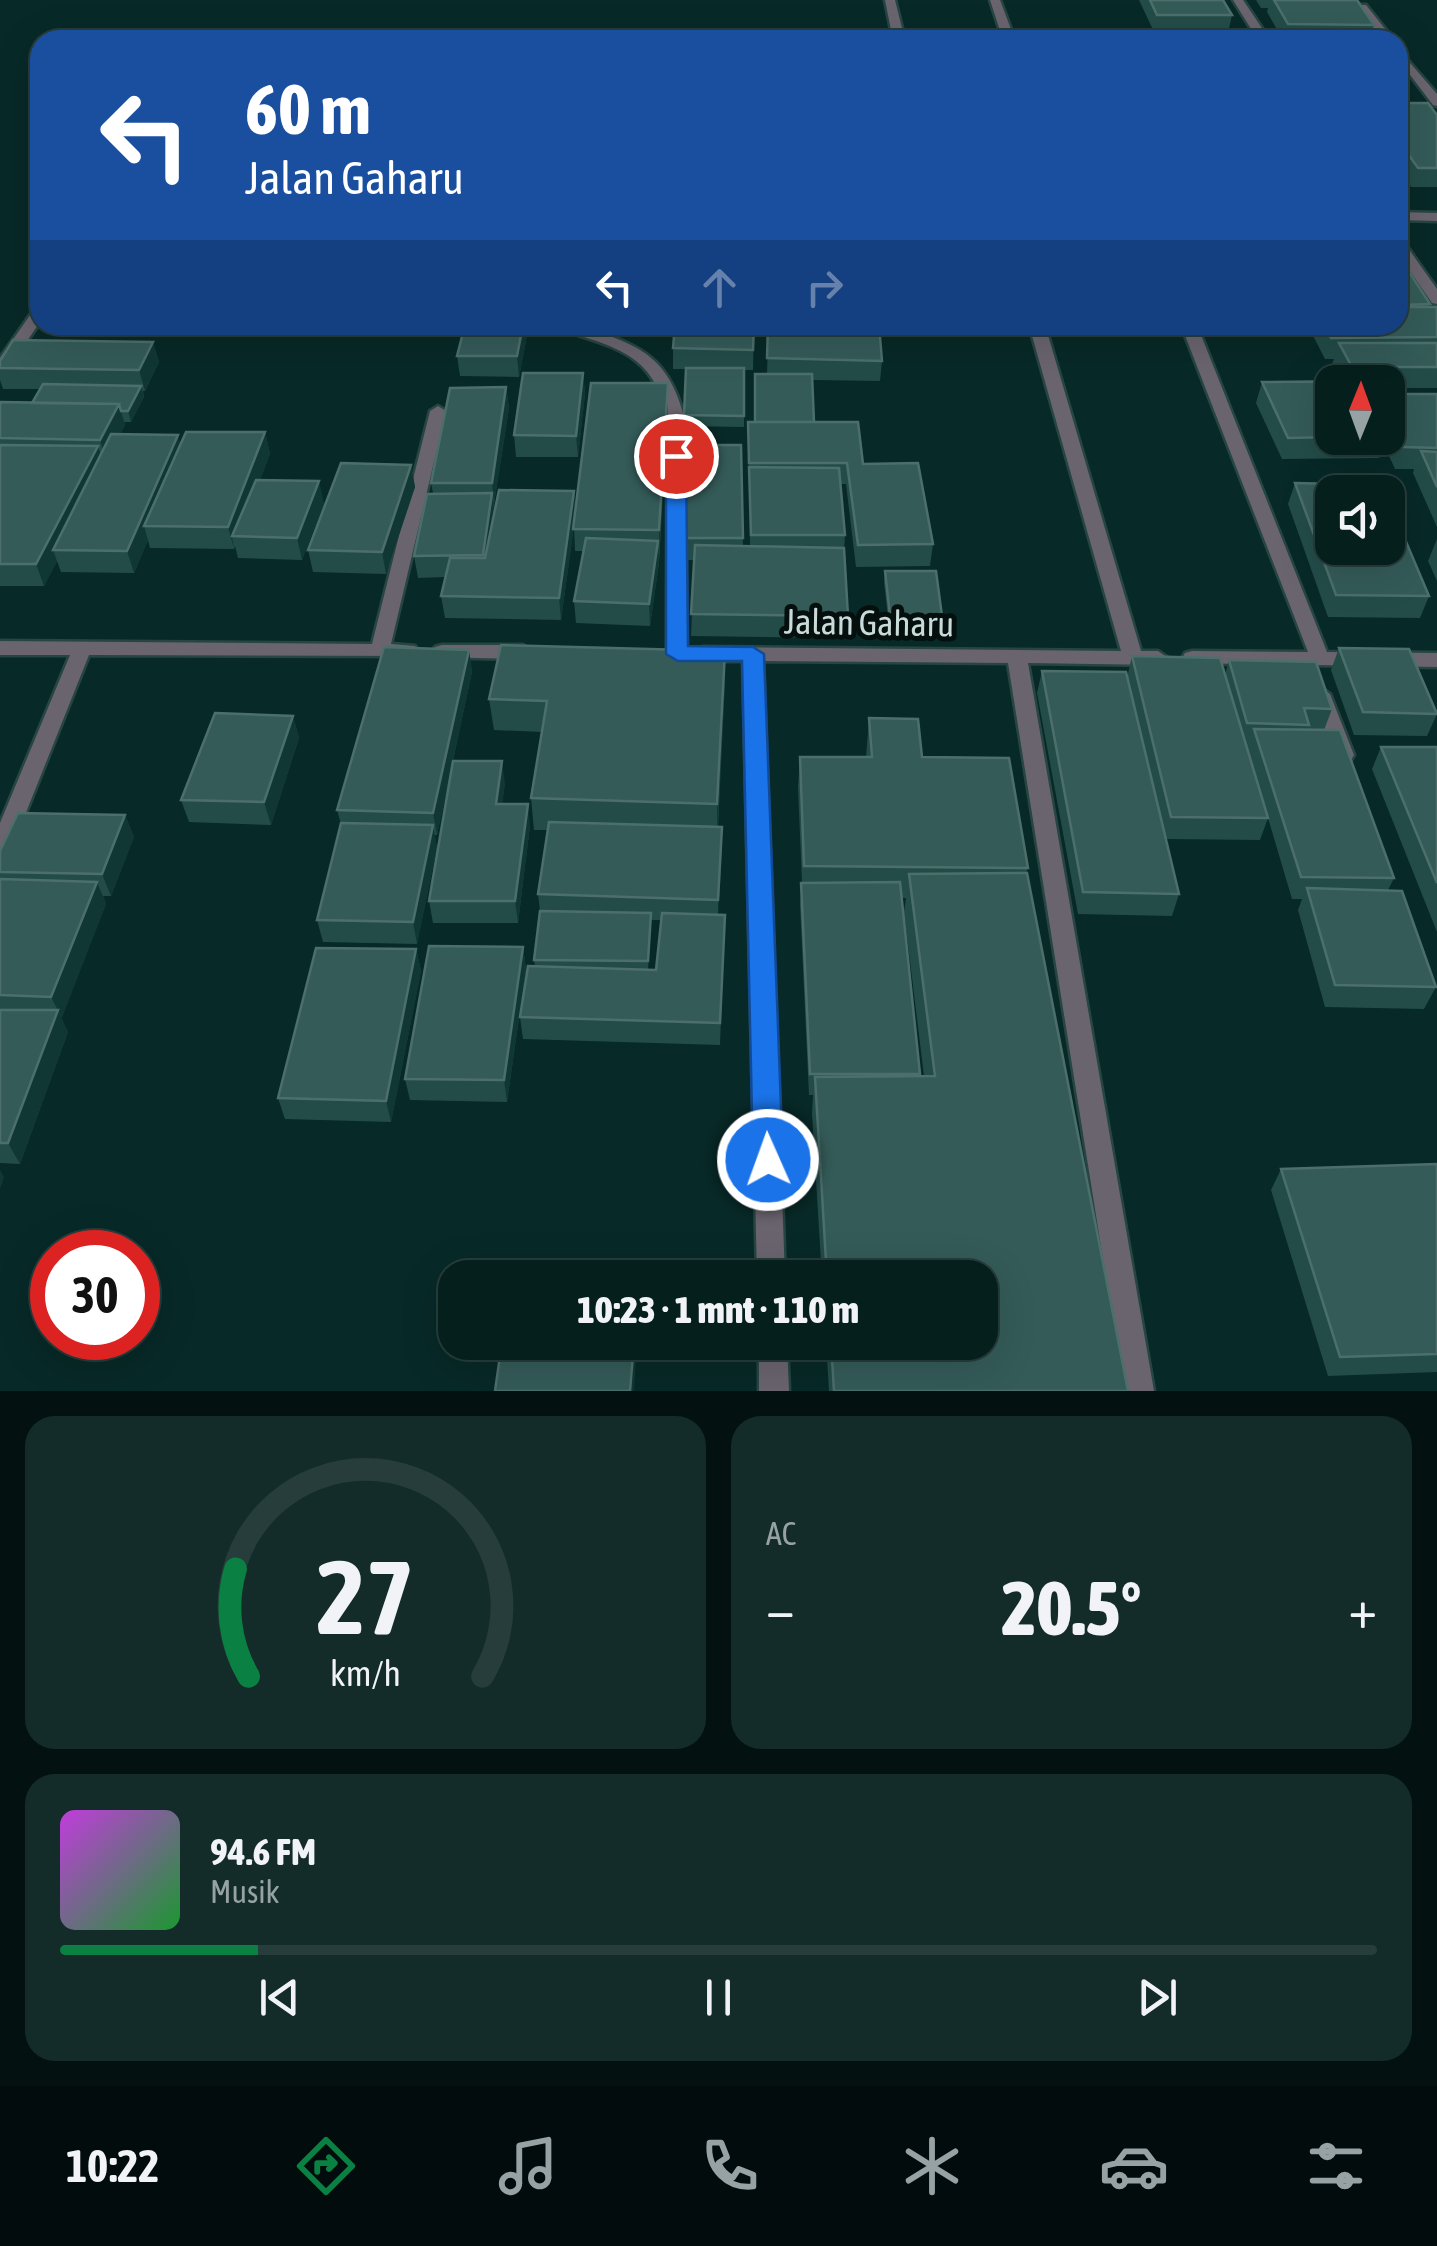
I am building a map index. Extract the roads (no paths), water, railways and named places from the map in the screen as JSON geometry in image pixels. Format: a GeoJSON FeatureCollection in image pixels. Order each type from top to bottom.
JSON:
{"type":"FeatureCollection","features":[{"type":"Feature","properties":{"kind":"street"},"geometry":{"type":"LineString","coordinates":[[890,0],[897,30]]}},
{"type":"Feature","properties":{"kind":"street"},"geometry":{"type":"LineString","coordinates":[[995,0],[1006,30]]}},
{"type":"Feature","properties":{"kind":"street"},"geometry":{"type":"LineString","coordinates":[[1238,0],[1258,30]]}},
{"type":"Feature","properties":{"kind":"street"},"geometry":{"type":"LineString","coordinates":[[1362,7],[1380,30]]}},
{"type":"Feature","properties":{"kind":"street"},"geometry":{"type":"LineString","coordinates":[[1408,65],[1437,102]]}},
{"type":"Feature","properties":{"kind":"street"},"geometry":{"type":"LineString","coordinates":[[1408,216],[1437,217]]}},
{"type":"Feature","properties":{"kind":"street"},"geometry":{"type":"LineString","coordinates":[[1408,258],[1437,300]]}},
{"type":"Feature","properties":{"kind":"street"},"geometry":{"type":"LineString","coordinates":[[0,369],[30,325]]}},
{"type":"Feature","properties":{"kind":"street","name":"Jalan Gaharu"},"geometry":{"type":"LineString","coordinates":[[594,335],[632,346],[671,391],[676,416],[668,654],[1437,660]]}},
{"type":"Feature","properties":{"kind":"street"},"geometry":{"type":"LineString","coordinates":[[1039,335],[1133,658]]}},
{"type":"Feature","properties":{"kind":"street"},"geometry":{"type":"LineString","coordinates":[[1194,335],[1355,785]]}},
{"type":"Feature","properties":{"kind":"street"},"geometry":{"type":"LineString","coordinates":[[380,651],[438,410]]}},
{"type":"Feature","properties":{"kind":"street"},"geometry":{"type":"LineString","coordinates":[[0,648],[538,652]]}},
{"type":"Feature","properties":{"kind":"street"},"geometry":{"type":"LineString","coordinates":[[0,850],[82,649]]}},
{"type":"Feature","properties":{"kind":"street"},"geometry":{"type":"LineString","coordinates":[[753,654],[770,1260]]}},
{"type":"Feature","properties":{"kind":"street"},"geometry":{"type":"LineString","coordinates":[[1017,656],[1139,1391]]}},
{"type":"Feature","properties":{"kind":"street"},"geometry":{"type":"LineString","coordinates":[[773,1360],[774,1391]]}}]}
